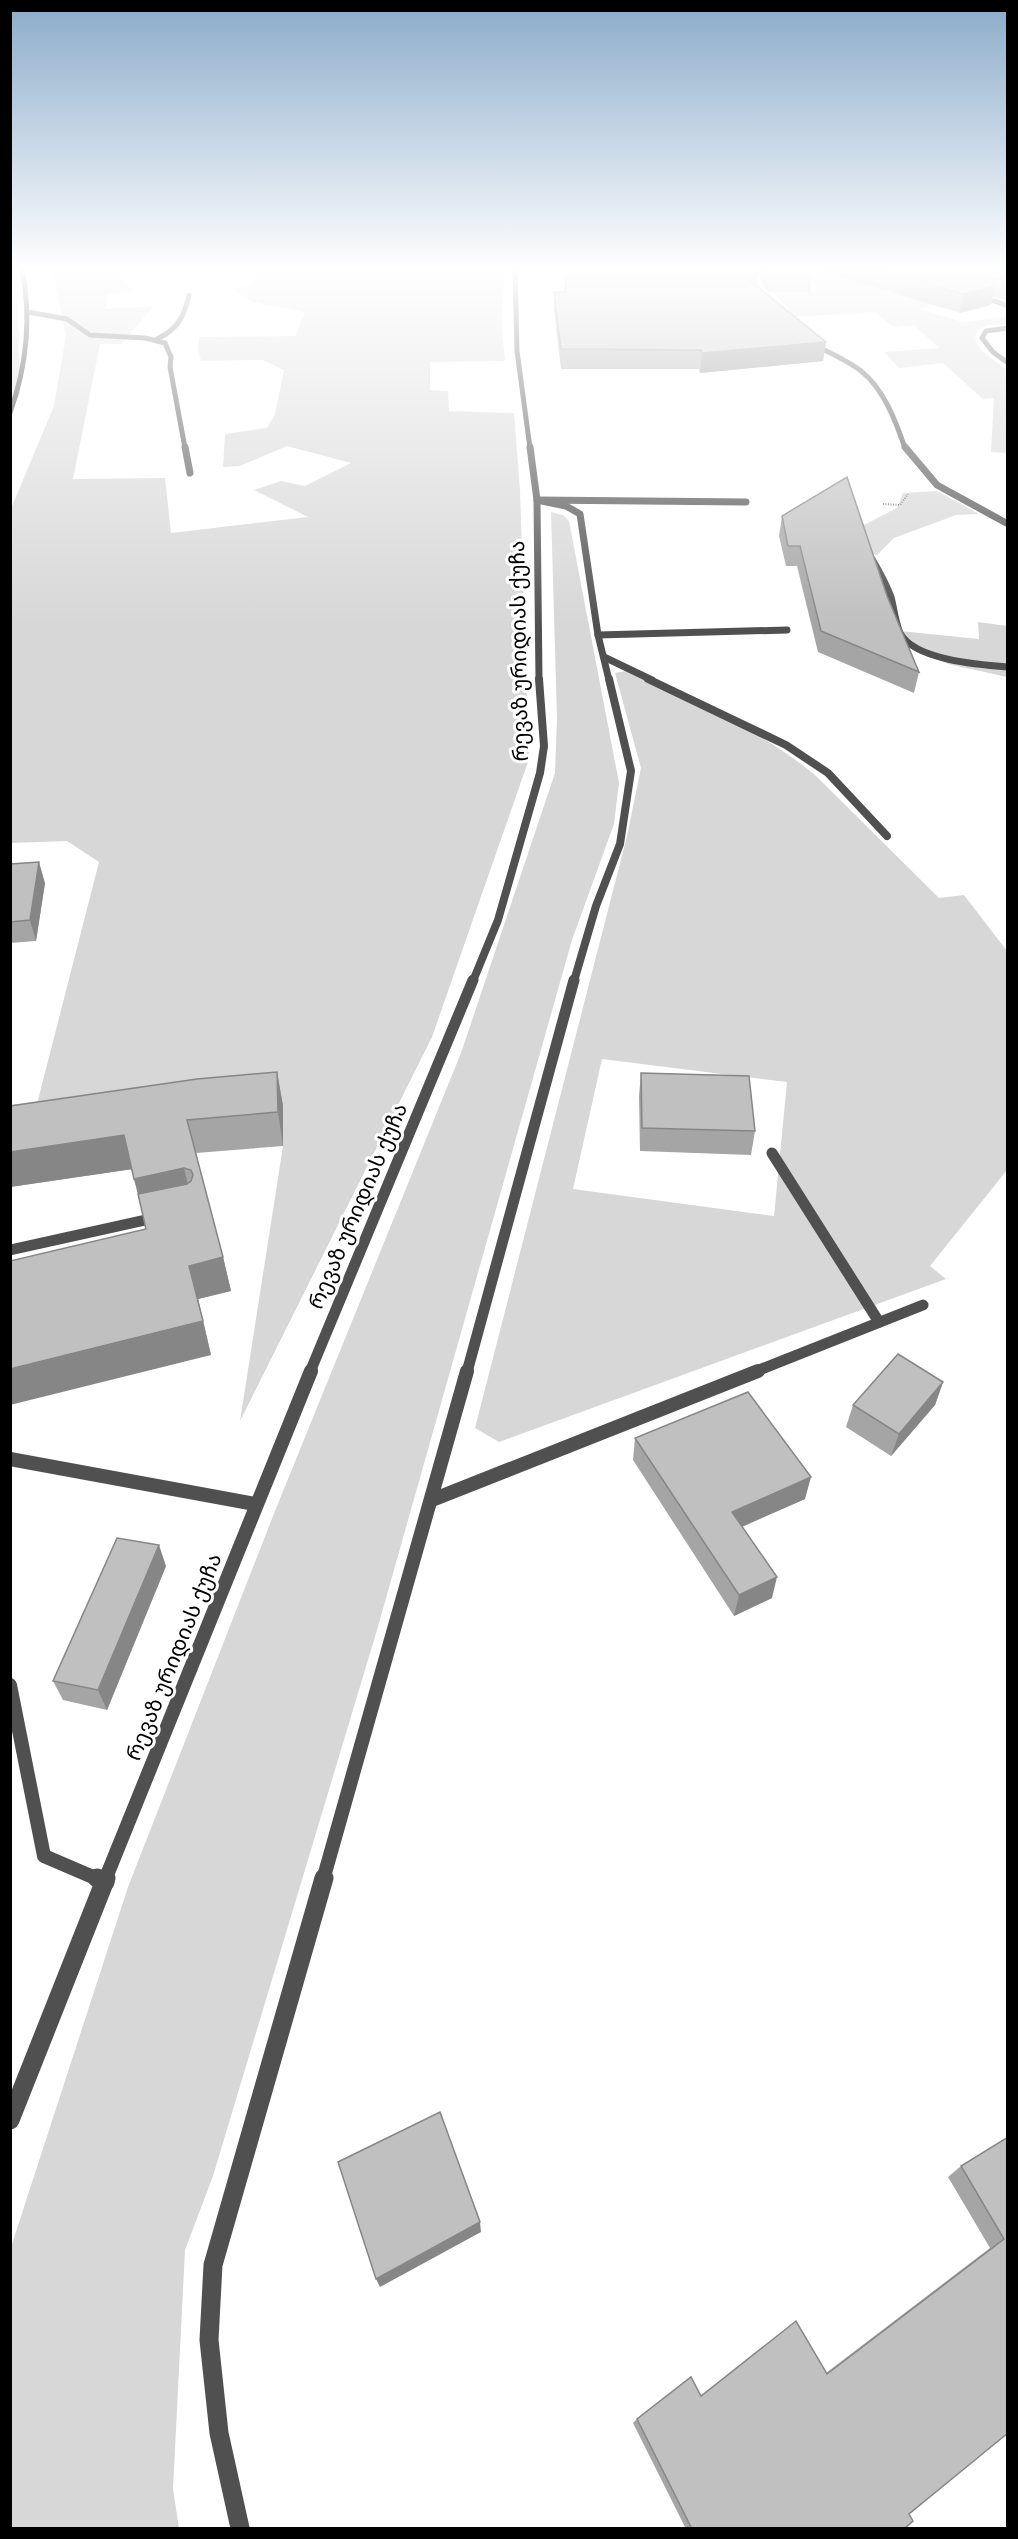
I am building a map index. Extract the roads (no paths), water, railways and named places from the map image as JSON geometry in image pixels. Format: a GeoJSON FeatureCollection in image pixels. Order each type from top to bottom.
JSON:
{"type":"FeatureCollection","features":[{"type":"Feature","properties":{"kind":"main road"},"geometry":{"type":"LineString","coordinates":[[10,413],[17,387]]}},
{"type":"Feature","properties":{"kind":"street"},"geometry":{"type":"LineString","coordinates":[[174,387],[190,472]]}},
{"type":"Feature","properties":{"kind":"street","name":"რევაზ ურიდიას ქუჩა"},"geometry":{"type":"LineString","coordinates":[[10,2120],[255,1504],[498,920],[537,784],[544,746],[543,706],[538,670],[537,500],[523,387]]}},
{"type":"Feature","properties":{"kind":"street"},"geometry":{"type":"LineString","coordinates":[[876,387],[899,428],[905,448],[937,485],[1008,524]]}},
{"type":"Feature","properties":{"kind":"street"},"geometry":{"type":"LineString","coordinates":[[537,500],[746,502]]}},
{"type":"Feature","properties":{"kind":"street"},"geometry":{"type":"LineString","coordinates":[[240,2529],[219,2433],[209,2340],[213,2265],[432,1500],[583,947],[620,844],[631,771],[598,635],[580,514],[566,506],[537,500]]}},
{"type":"Feature","properties":{"kind":"street"},"geometry":{"type":"LineString","coordinates":[[871,558],[890,592],[895,620],[901,635],[909,645],[932,654],[1008,667]]}},
{"type":"Feature","properties":{"kind":"street"},"geometry":{"type":"LineString","coordinates":[[598,635],[787,630]]}},
{"type":"Feature","properties":{"kind":"street"},"geometry":{"type":"LineString","coordinates":[[604,657],[786,745],[828,773],[887,836]]}},
{"type":"Feature","properties":{"kind":"street"},"geometry":{"type":"LineString","coordinates":[[772,1153],[879,1322]]}},
{"type":"Feature","properties":{"kind":"street"},"geometry":{"type":"LineString","coordinates":[[10,1250],[170,1215]]}},
{"type":"Feature","properties":{"kind":"street"},"geometry":{"type":"LineString","coordinates":[[432,1500],[923,1305]]}},
{"type":"Feature","properties":{"kind":"street"},"geometry":{"type":"LineString","coordinates":[[10,1459],[255,1504]]}},
{"type":"Feature","properties":{"kind":"street"},"geometry":{"type":"LineString","coordinates":[[10,1685],[44,1856],[105,1882]]}}]}
